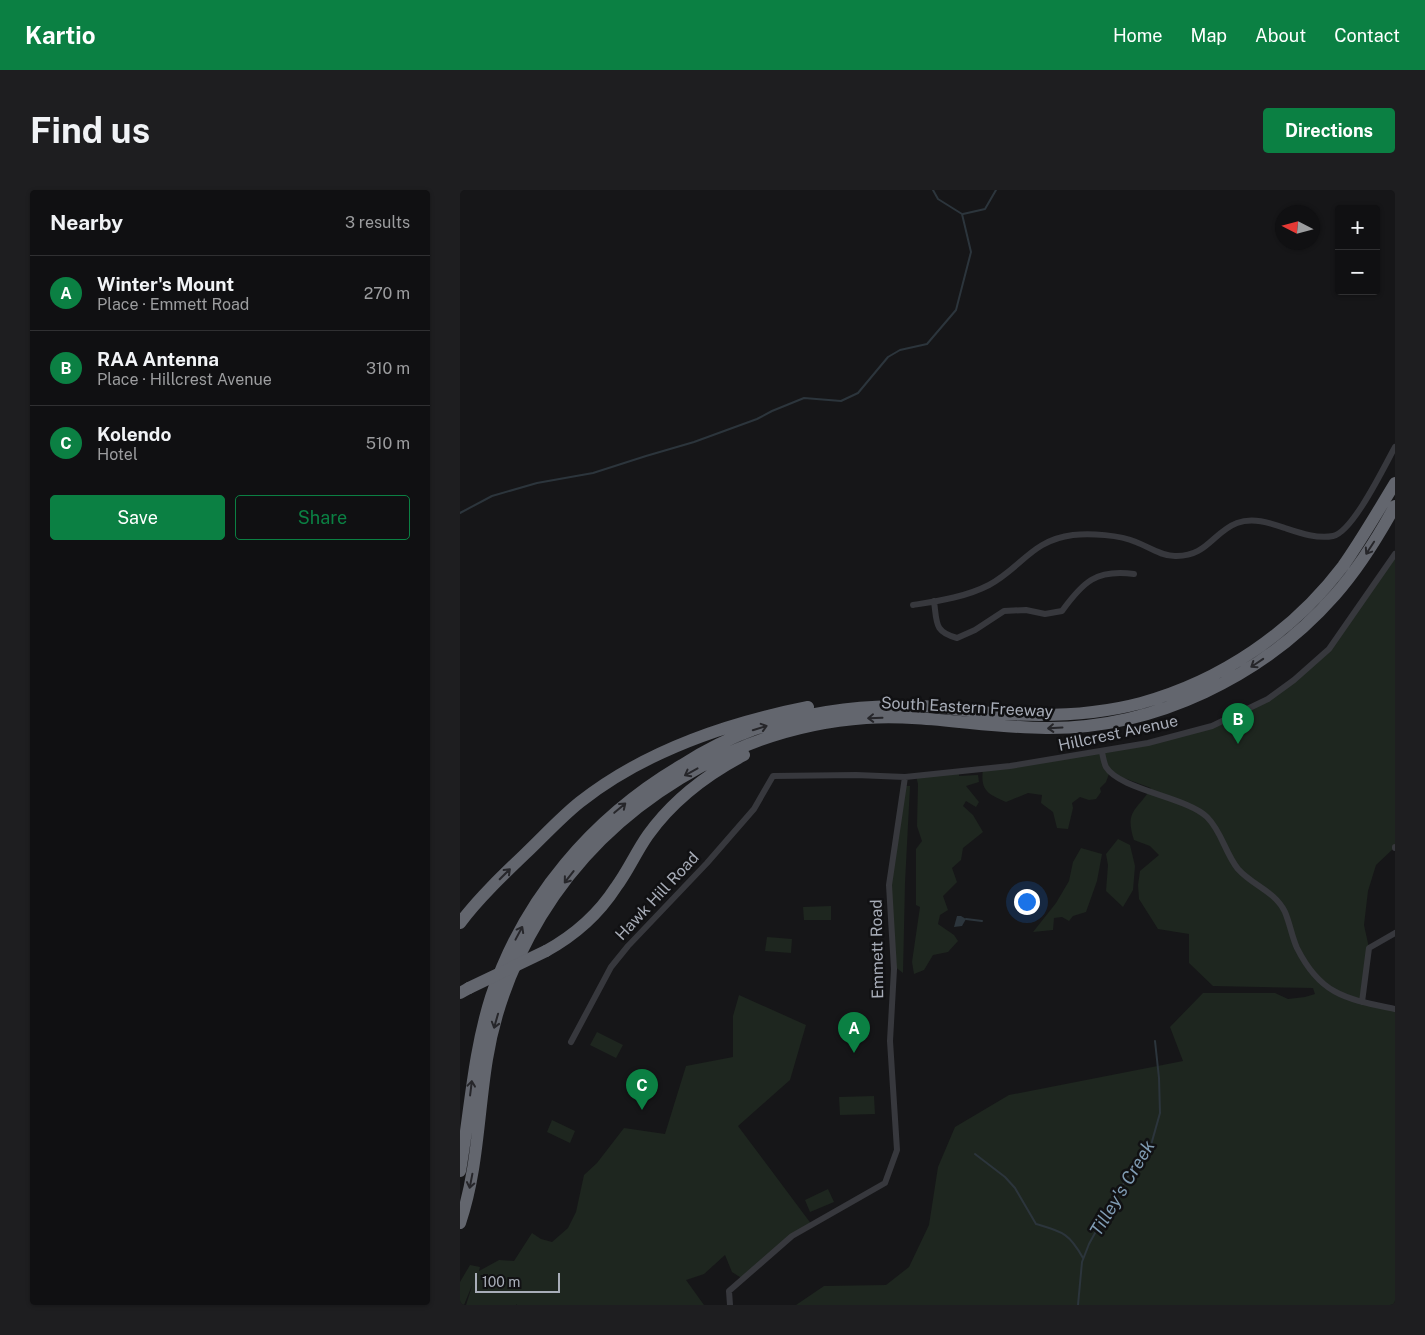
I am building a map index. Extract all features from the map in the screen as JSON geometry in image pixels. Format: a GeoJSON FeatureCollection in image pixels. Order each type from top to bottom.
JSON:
{"type":"FeatureCollection","features":[{"type":"Feature","properties":{"kind":"highway","name":"South Eastern Freeway"},"geometry":{"type":"LineString","coordinates":[[460,1171],[477,1052],[484,1023],[503,965],[530,912],[564,863],[606,819],[637,794],[662,776],[721,743],[750,731],[808,715],[837,710],[898,705],[1020,715],[1082,714],[1131,705],[1199,682],[1227,668],[1277,634],[1301,613],[1321,592],[1359,543],[1394,485]]}},
{"type":"Feature","properties":{"kind":"highway","name":"South Eastern Freeway"},"geometry":{"type":"LineString","coordinates":[[460,1224],[471,1185],[488,1054],[503,996],[519,957],[542,914],[559,889],[597,844],[643,804],[667,786],[702,766],[748,745],[776,735],[836,721],[894,717],[1019,728],[1050,728],[1109,722],[1169,707],[1224,683],[1250,668],[1276,651],[1307,624],[1335,596],[1354,571],[1395,506]]}},
{"type":"Feature","properties":{"kind":"highway"},"geometry":{"type":"LineString","coordinates":[[460,923],[498,881],[581,802],[617,776],[649,759],[713,731],[768,715],[812,706],[866,701],[929,701],[1020,715]]}},
{"type":"Feature","properties":{"kind":"highway"},"geometry":{"type":"LineString","coordinates":[[465,991],[546,951],[572,935],[589,920],[617,887],[648,836],[667,812],[713,772],[751,751],[836,721]]}},
{"type":"Feature","properties":{"kind":"street"},"geometry":{"type":"LineString","coordinates":[[913,605],[963,595],[987,586],[1002,578],[1038,546],[1053,539],[1074,535],[1113,536],[1134,541],[1157,552],[1174,556],[1190,555],[1204,549],[1236,523],[1254,520],[1268,522],[1318,537],[1335,536],[1348,525],[1360,509],[1395,446]]}},
{"type":"Feature","properties":{"kind":"street","name":"Hillcrest Avenue"},"geometry":{"type":"LineString","coordinates":[[773,776],[856,775],[905,778],[1010,766],[1102,752],[1148,743],[1212,726],[1268,699],[1294,680],[1328,650],[1395,554]]}},
{"type":"Feature","properties":{"kind":"street"},"geometry":{"type":"LineString","coordinates":[[934,601],[938,626],[945,635],[957,638],[975,630],[1004,610],[1026,610],[1045,614],[1062,611],[1088,580],[1124,572],[1134,574]]}},
{"type":"Feature","properties":{"kind":"street"},"geometry":{"type":"LineString","coordinates":[[1102,752],[1106,766],[1119,778],[1205,815],[1219,833],[1226,851],[1238,869],[1252,882],[1274,896],[1284,912],[1296,946],[1318,980],[1342,996],[1395,1009]]}},
{"type":"Feature","properties":{"kind":"street","name":"Hawk Hill Road"},"geometry":{"type":"LineString","coordinates":[[571,1042],[611,967],[754,809],[773,776]]}},
{"type":"Feature","properties":{"kind":"street","name":"Emmett Road"},"geometry":{"type":"LineString","coordinates":[[730,1305],[729,1291],[792,1236],[885,1183],[897,1150],[890,1041],[894,969],[889,885],[905,778]]}},
{"type":"Feature","properties":{"kind":"street"},"geometry":{"type":"LineString","coordinates":[[1362,1002],[1369,948],[1395,933]]}},
{"type":"Feature","properties":{"kind":"shaded area"},"geometry":{"type":"Polygon","coordinates":[[[1395,554],[1395,847],[1376,865],[1368,891],[1364,925],[1369,948],[1362,1002],[1395,1010],[1395,1305],[796,1305],[824,1286],[886,1285],[909,1267],[929,1225],[938,1167],[955,1127],[1009,1095],[1183,1061],[1170,1027],[1203,993],[1275,993],[1288,999],[1315,994],[1313,988],[1213,986],[1189,963],[1189,934],[1158,929],[1139,899],[1138,885],[1140,871],[1159,855],[1150,846],[1134,840],[1131,830],[1134,811],[1151,788],[1113,774],[1110,771],[1096,799],[1089,800],[1080,797],[1072,803],[1073,808],[1068,829],[1057,828],[1053,812],[1041,803],[1042,795],[1028,793],[1006,802],[994,797],[984,787],[983,769],[1102,752],[1212,726],[1268,699],[1329,649],[1395,554]]]}},
{"type":"Feature","properties":{"kind":"shaded area"},"geometry":{"type":"Polygon","coordinates":[[[959,772],[959,776],[978,775],[979,782],[966,786],[979,802],[976,807],[966,801],[963,806],[973,815],[983,832],[963,848],[961,860],[952,868],[957,882],[943,896],[948,910],[940,915],[938,924],[954,935],[958,941],[948,952],[933,955],[924,970],[914,974],[912,962],[920,907],[916,905],[916,849],[922,841],[917,826],[918,784],[916,776],[959,772]]]}},
{"type":"Feature","properties":{"kind":"shaded area"},"geometry":{"type":"Polygon","coordinates":[[[904,786],[910,786],[903,973],[894,966],[889,885],[904,786]]]}},
{"type":"Feature","properties":{"kind":"shaded area"},"geometry":{"type":"Polygon","coordinates":[[[1118,839],[1130,845],[1135,866],[1133,890],[1123,907],[1106,891],[1108,865],[1106,854],[1118,839]]]}},
{"type":"Feature","properties":{"kind":"shaded area"},"geometry":{"type":"Polygon","coordinates":[[[1081,848],[1102,854],[1097,881],[1086,912],[1073,916],[1069,921],[1062,917],[1054,918],[1053,930],[1033,932],[1056,903],[1069,881],[1073,862],[1081,848]]]}},
{"type":"Feature","properties":{"kind":"shaded area"},"geometry":{"type":"Polygon","coordinates":[[[831,906],[831,920],[804,920],[803,907],[831,906]]]}},
{"type":"Feature","properties":{"kind":"shaded area"},"geometry":{"type":"Polygon","coordinates":[[[957,916],[966,919],[962,926],[954,927],[957,916]]]}},
{"type":"Feature","properties":{"kind":"shaded area"},"geometry":{"type":"Polygon","coordinates":[[[767,937],[792,939],[791,953],[765,951],[767,937]]]}},
{"type":"Feature","properties":{"kind":"shaded area"},"geometry":{"type":"Polygon","coordinates":[[[739,995],[806,1025],[790,1080],[738,1126],[812,1225],[792,1236],[743,1279],[732,1272],[725,1255],[704,1274],[686,1280],[704,1305],[466,1305],[473,1283],[464,1305],[460,1305],[460,1282],[470,1265],[480,1267],[479,1271],[499,1260],[514,1261],[532,1233],[541,1239],[552,1242],[568,1228],[576,1212],[584,1175],[597,1163],[624,1128],[665,1134],[686,1066],[733,1057],[733,1016],[739,995]]]}},
{"type":"Feature","properties":{"kind":"shaded area"},"geometry":{"type":"Polygon","coordinates":[[[597,1032],[623,1045],[616,1058],[590,1045],[597,1032]]]}},
{"type":"Feature","properties":{"kind":"shaded area"},"geometry":{"type":"Polygon","coordinates":[[[874,1096],[875,1114],[840,1115],[839,1097],[874,1096]]]}},
{"type":"Feature","properties":{"kind":"shaded area"},"geometry":{"type":"Polygon","coordinates":[[[552,1120],[575,1131],[570,1143],[547,1132],[552,1120]]]}},
{"type":"Feature","properties":{"kind":"shaded area"},"geometry":{"type":"Polygon","coordinates":[[[828,1189],[834,1202],[810,1212],[805,1200],[828,1189]]]}},
{"type":"Feature","properties":{"kind":"waterway"},"geometry":{"type":"LineString","coordinates":[[460,513],[492,496],[537,483],[593,473],[694,442],[757,419],[804,398],[841,401],[858,393],[888,357],[900,350],[927,344],[956,310],[971,252],[962,214],[938,199],[933,190]]}},
{"type":"Feature","properties":{"kind":"waterway"},"geometry":{"type":"LineString","coordinates":[[963,214],[985,209],[996,190]]}},
{"type":"Feature","properties":{"kind":"waterway"},"geometry":{"type":"LineString","coordinates":[[966,919],[982,921]]}},
{"type":"Feature","properties":{"kind":"waterway","name":"Tilley's Creek"},"geometry":{"type":"LineString","coordinates":[[1078,1305],[1082,1262],[1089,1244],[1136,1163],[1151,1145],[1160,1113],[1155,1041]]}},
{"type":"Feature","properties":{"kind":"waterway"},"geometry":{"type":"LineString","coordinates":[[975,1154],[1005,1177],[1015,1188],[1036,1224],[1053,1229],[1069,1238],[1083,1258]]}},
{"type":"Feature","properties":{"kind":"place","name":"RAA Antenna"},"geometry":{"type":"Point","coordinates":[1238,744]}},
{"type":"Feature","properties":{"kind":"place","name":"Winter's Mount"},"geometry":{"type":"Point","coordinates":[854,1053]}},
{"type":"Feature","properties":{"kind":"place","name":"Kolendo"},"geometry":{"type":"Point","coordinates":[642,1110]}}]}
